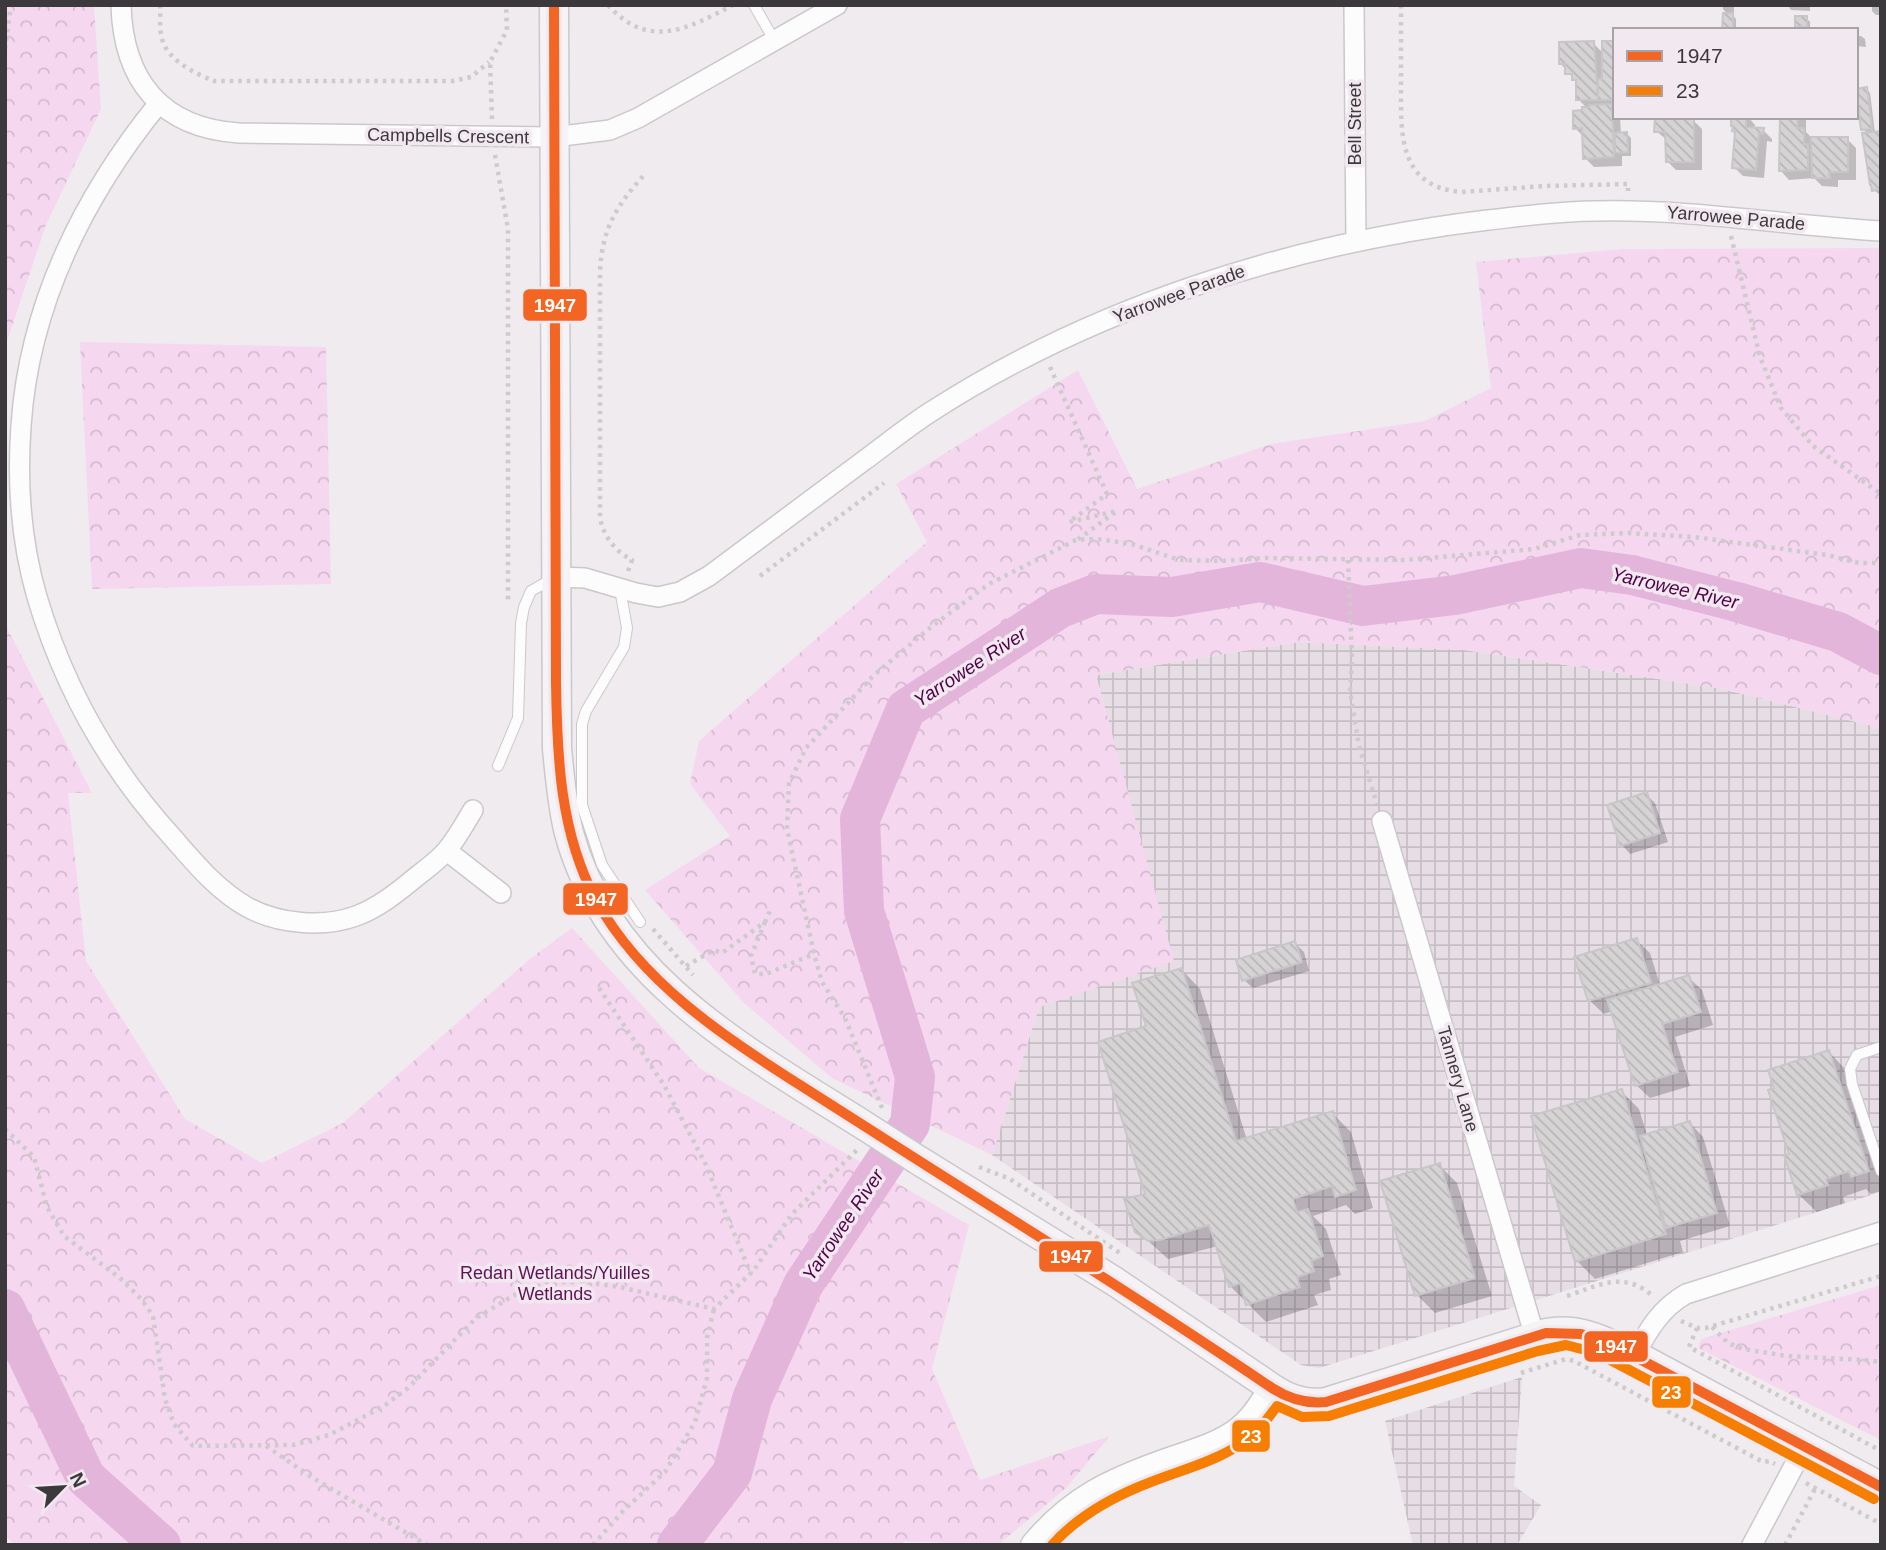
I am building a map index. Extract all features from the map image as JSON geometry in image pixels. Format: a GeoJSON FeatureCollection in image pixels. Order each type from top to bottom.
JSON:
{"type":"FeatureCollection","features":[{"type":"Feature","properties":{"kind":"main road"},"geometry":{"type":"LineString","coordinates":[[554,5],[557,749],[571,841],[596,900],[632,951],[690,1010],[758,1058],[1114,1281],[1272,1388],[1304,1403],[1326,1402],[1535,1337],[1556,1332],[1577,1332],[1603,1340],[1635,1355],[1881,1487]]}},
{"type":"Feature","properties":{"kind":"street"},"geometry":{"type":"LineString","coordinates":[[121,5],[127,54],[140,81],[159,103],[125,145],[71,237],[49,293],[30,362],[20,437],[22,515],[37,594],[57,653],[93,731],[148,811],[210,879],[247,907],[278,918],[303,922],[330,922],[356,916],[402,888],[447,850],[473,810]]}},
{"type":"Feature","properties":{"kind":"street","name":"Campbells Crescent"},"geometry":{"type":"LineString","coordinates":[[159,103],[193,123],[223,132],[554,137],[619,128],[837,5]]}},
{"type":"Feature","properties":{"kind":"street","name":"Bell Street"},"geometry":{"type":"LineString","coordinates":[[1354,5],[1356,242]]}},
{"type":"Feature","properties":{"kind":"street","name":"Yarrowee Parade"},"geometry":{"type":"LineString","coordinates":[[556,577],[585,578],[658,597],[673,595],[709,576],[928,413],[1042,349],[1114,316],[1236,273],[1356,242],[1408,232],[1508,218],[1592,211],[1726,215],[1881,231]]}},
{"type":"Feature","properties":{"kind":"street","name":"Tannery Lane"},"geometry":{"type":"LineString","coordinates":[[1382,821],[1535,1337]]}},
{"type":"Feature","properties":{"kind":"street"},"geometry":{"type":"LineString","coordinates":[[447,850],[501,893]]}},
{"type":"Feature","properties":{"kind":"street"},"geometry":{"type":"LineString","coordinates":[[1635,1355],[1666,1308],[1686,1294],[1881,1232]]}},
{"type":"Feature","properties":{"kind":"street"},"geometry":{"type":"LineString","coordinates":[[1033,1545],[1062,1514],[1094,1491],[1128,1475],[1212,1445],[1233,1434],[1249,1420],[1272,1388]]}},
{"type":"Feature","properties":{"kind":"street"},"geometry":{"type":"LineString","coordinates":[[1752,1545],[1804,1447]]}},
{"type":"Feature","properties":{"kind":"lane"},"geometry":{"type":"LineString","coordinates":[[754,5],[774,40]]}},
{"type":"Feature","properties":{"kind":"lane"},"geometry":{"type":"LineString","coordinates":[[498,766],[518,718],[521,623],[524,607],[531,591],[556,577]]}},
{"type":"Feature","properties":{"kind":"lane"},"geometry":{"type":"LineString","coordinates":[[620,589],[627,628],[624,647],[586,710],[582,724],[582,805],[602,865],[640,922]]}},
{"type":"Feature","properties":{"kind":"lane"},"geometry":{"type":"LineString","coordinates":[[1881,1047],[1857,1055],[1850,1069],[1852,1083],[1881,1171]]}},
{"type":"Feature","properties":{"kind":"path"},"geometry":{"type":"LineString","coordinates":[[5,49],[11,5]]}},
{"type":"Feature","properties":{"kind":"path"},"geometry":{"type":"LineString","coordinates":[[160,5],[161,37],[167,47],[180,63],[214,81],[453,81],[471,77],[490,62],[501,45],[507,30],[506,5]]}},
{"type":"Feature","properties":{"kind":"path"},"geometry":{"type":"LineString","coordinates":[[608,5],[642,29],[664,32],[676,32],[695,25],[733,5]]}},
{"type":"Feature","properties":{"kind":"path"},"geometry":{"type":"LineString","coordinates":[[1401,5],[1402,138],[1408,159],[1421,175],[1434,185],[1462,192],[1628,184],[1628,211]]}},
{"type":"Feature","properties":{"kind":"path"},"geometry":{"type":"LineString","coordinates":[[490,62],[492,137],[508,229],[508,605]]}},
{"type":"Feature","properties":{"kind":"path"},"geometry":{"type":"LineString","coordinates":[[620,589],[632,561],[612,545],[600,518],[601,256],[609,224],[620,203],[645,174]]}},
{"type":"Feature","properties":{"kind":"path"},"geometry":{"type":"LineString","coordinates":[[1726,215],[1760,357],[1781,408],[1813,446],[1881,494]]}},
{"type":"Feature","properties":{"kind":"path"},"geometry":{"type":"LineString","coordinates":[[593,1545],[624,1510],[664,1472],[695,1422],[707,1378],[707,1338],[714,1309],[751,1274],[792,1214],[871,1128],[845,1018],[822,982],[814,954],[788,829],[789,783],[806,748],[874,675],[931,627],[989,584],[1076,540],[1117,511],[1069,523],[1107,494],[1042,349]]}},
{"type":"Feature","properties":{"kind":"path"},"geometry":{"type":"LineString","coordinates":[[760,576],[884,483]]}},
{"type":"Feature","properties":{"kind":"path"},"geometry":{"type":"LineString","coordinates":[[1076,540],[1097,539],[1132,544],[1179,560],[1405,560],[1534,549],[1580,536],[1629,533],[1694,537],[1827,555],[1858,563],[1881,563]]}},
{"type":"Feature","properties":{"kind":"path"},"geometry":{"type":"LineString","coordinates":[[1348,560],[1352,660],[1350,691],[1359,746],[1382,821]]}},
{"type":"Feature","properties":{"kind":"path"},"geometry":{"type":"LineString","coordinates":[[770,911],[751,956],[755,974],[766,974],[814,954]]}},
{"type":"Feature","properties":{"kind":"path"},"geometry":{"type":"LineString","coordinates":[[686,966],[714,950],[722,953],[765,922]]}},
{"type":"Feature","properties":{"kind":"path"},"geometry":{"type":"LineString","coordinates":[[599,988],[664,1085],[705,1163],[751,1274]]}},
{"type":"Feature","properties":{"kind":"path"},"geometry":{"type":"LineString","coordinates":[[5,1129],[34,1157],[47,1207],[64,1236],[120,1278],[142,1300],[153,1316],[165,1399],[174,1424],[193,1446],[293,1445],[329,1435],[384,1406],[430,1367],[476,1318],[523,1290],[553,1282],[586,1282],[620,1287],[714,1309]]}},
{"type":"Feature","properties":{"kind":"path"},"geometry":{"type":"LineString","coordinates":[[1567,1296],[1604,1283],[1623,1281],[1639,1286],[1680,1320],[1697,1328],[1712,1327],[1881,1276]]}},
{"type":"Feature","properties":{"kind":"path"},"geometry":{"type":"LineString","coordinates":[[1712,1327],[1728,1343],[1743,1349],[1787,1356],[1881,1363]]}},
{"type":"Feature","properties":{"kind":"path"},"geometry":{"type":"LineString","coordinates":[[1697,1328],[1689,1347],[1881,1451]]}},
{"type":"Feature","properties":{"kind":"path"},"geometry":{"type":"LineString","coordinates":[[1521,1373],[1566,1359],[1574,1361],[1763,1462],[1770,1461],[1815,1489],[1881,1524]]}},
{"type":"Feature","properties":{"kind":"path"},"geometry":{"type":"LineString","coordinates":[[265,1446],[313,1478],[427,1545]]}},
{"type":"Feature","properties":{"kind":"path"},"geometry":{"type":"LineString","coordinates":[[1785,1545],[1815,1489]]}},
{"type":"Feature","properties":{"kind":"shaded area"},"geometry":{"type":"Polygon","coordinates":[[[1298,642],[1465,650],[1718,688],[1881,728],[1881,1192],[1319,1368],[1301,1365],[992,1155],[1039,1007],[1173,961],[1096,675],[1298,642]]]}},
{"type":"Feature","properties":{"kind":"shaded area"},"geometry":{"type":"Polygon","coordinates":[[[1522,1377],[1514,1486],[1541,1505],[1517,1545],[1413,1545],[1385,1421],[1522,1377]]]}},
{"type":"Feature","properties":{"kind":"green space"},"geometry":{"type":"Polygon","coordinates":[[[5,5],[94,5],[101,109],[46,225],[5,347],[5,5]]]}},
{"type":"Feature","properties":{"kind":"green space"},"geometry":{"type":"Polygon","coordinates":[[[1881,248],[1881,728],[1718,688],[1465,650],[1298,642],[1096,675],[1174,961],[1039,1007],[992,1155],[832,1078],[744,1003],[645,890],[730,836],[690,784],[699,741],[927,542],[896,484],[1078,370],[1137,489],[1271,444],[1425,421],[1491,388],[1476,262],[1624,249],[1881,248]]]}},
{"type":"Feature","properties":{"kind":"green space"},"geometry":{"type":"Polygon","coordinates":[[[80,342],[326,347],[331,584],[92,589],[80,342]]]}},
{"type":"Feature","properties":{"kind":"green space","name":"Redan Wetlands/Yuilles Wetlands"},"geometry":{"type":"Polygon","coordinates":[[[5,610],[8,630],[92,793],[68,793],[86,961],[185,1119],[262,1163],[343,1123],[531,958],[572,928],[699,1068],[969,1225],[932,1369],[980,1480],[1110,1436],[1066,1488],[998,1545],[905,1541],[900,1545],[15,1545],[5,1535],[5,610]]]}},
{"type":"Feature","properties":{"kind":"green space"},"geometry":{"type":"Polygon","coordinates":[[[1881,1285],[1881,1440],[1698,1348],[1701,1339],[1881,1285]]]}},
{"type":"Feature","properties":{"kind":"building"},"geometry":{"type":"Polygon","coordinates":[[[1723,13],[1733,13],[1733,28],[1722,28],[1723,13]]]}},
{"type":"Feature","properties":{"kind":"building"},"geometry":{"type":"Polygon","coordinates":[[[1795,16],[1807,16],[1807,27],[1795,27],[1795,16]]]}},
{"type":"Feature","properties":{"kind":"building"},"geometry":{"type":"Polygon","coordinates":[[[1594,41],[1598,100],[1576,100],[1576,80],[1572,80],[1572,74],[1565,74],[1565,64],[1559,64],[1559,42],[1594,41]]]}},
{"type":"Feature","properties":{"kind":"building"},"geometry":{"type":"Polygon","coordinates":[[[1602,41],[1613,41],[1613,100],[1598,100],[1598,79],[1602,79],[1602,41]]]}},
{"type":"Feature","properties":{"kind":"building"},"geometry":{"type":"Polygon","coordinates":[[[1867,87],[1872,129],[1861,130],[1858,89],[1867,87]]]}},
{"type":"Feature","properties":{"kind":"building"},"geometry":{"type":"Polygon","coordinates":[[[1612,104],[1614,157],[1583,159],[1582,128],[1573,129],[1573,111],[1582,110],[1582,107],[1589,105],[1612,104]]]}},
{"type":"Feature","properties":{"kind":"building"},"geometry":{"type":"Polygon","coordinates":[[[1655,119],[1694,119],[1694,162],[1666,162],[1665,132],[1654,132],[1655,119]]]}},
{"type":"Feature","properties":{"kind":"building"},"geometry":{"type":"Polygon","coordinates":[[[1731,119],[1746,119],[1746,127],[1764,128],[1763,134],[1759,133],[1756,170],[1732,168],[1735,132],[1731,119]]]}},
{"type":"Feature","properties":{"kind":"building"},"geometry":{"type":"Polygon","coordinates":[[[1780,119],[1798,119],[1797,128],[1804,128],[1804,144],[1808,144],[1808,170],[1779,171],[1780,119]]]}},
{"type":"Feature","properties":{"kind":"building"},"geometry":{"type":"Polygon","coordinates":[[[1881,131],[1881,189],[1872,191],[1862,133],[1881,131]]]}},
{"type":"Feature","properties":{"kind":"building"},"geometry":{"type":"Polygon","coordinates":[[[1627,132],[1628,152],[1615,153],[1615,133],[1627,132]]]}},
{"type":"Feature","properties":{"kind":"building"},"geometry":{"type":"Polygon","coordinates":[[[1811,137],[1848,137],[1848,172],[1829,172],[1830,178],[1812,178],[1811,137]]]}},
{"type":"Feature","properties":{"kind":"building"},"geometry":{"type":"Polygon","coordinates":[[[1647,792],[1660,833],[1620,846],[1607,805],[1647,792]]]}},
{"type":"Feature","properties":{"kind":"building"},"geometry":{"type":"Polygon","coordinates":[[[1637,938],[1651,983],[1588,1001],[1574,957],[1637,938]]]}},
{"type":"Feature","properties":{"kind":"building"},"geometry":{"type":"Polygon","coordinates":[[[1295,941],[1302,962],[1242,981],[1236,960],[1295,941]]]}},
{"type":"Feature","properties":{"kind":"building"},"geometry":{"type":"Polygon","coordinates":[[[1182,968],[1236,1141],[1333,1111],[1356,1190],[1335,1197],[1332,1186],[1293,1199],[1297,1212],[1308,1209],[1323,1256],[1311,1261],[1314,1271],[1297,1277],[1300,1287],[1246,1305],[1240,1283],[1229,1287],[1209,1225],[1148,1241],[1135,1232],[1124,1199],[1145,1194],[1098,1042],[1146,1026],[1132,983],[1182,968]]]}},
{"type":"Feature","properties":{"kind":"building"},"geometry":{"type":"Polygon","coordinates":[[[1689,975],[1701,1012],[1662,1024],[1678,1072],[1635,1086],[1607,1000],[1689,975]]]}},
{"type":"Feature","properties":{"kind":"building"},"geometry":{"type":"Polygon","coordinates":[[[1829,1050],[1869,1171],[1851,1177],[1849,1171],[1826,1179],[1828,1185],[1797,1195],[1784,1155],[1789,1154],[1768,1090],[1774,1088],[1768,1070],[1829,1050]]]}},
{"type":"Feature","properties":{"kind":"building"},"geometry":{"type":"Polygon","coordinates":[[[1622,1089],[1666,1234],[1575,1262],[1531,1116],[1622,1089]]]}},
{"type":"Feature","properties":{"kind":"building"},"geometry":{"type":"Polygon","coordinates":[[[1690,1121],[1717,1213],[1666,1228],[1640,1136],[1690,1121]]]}},
{"type":"Feature","properties":{"kind":"building"},"geometry":{"type":"Polygon","coordinates":[[[1440,1163],[1475,1278],[1415,1296],[1380,1181],[1440,1163]]]}},
{"type":"Feature","properties":{"kind":"waterway","name":"Yarrowee River"},"geometry":{"type":"LineString","coordinates":[[677,1545],[732,1473],[752,1399],[803,1285],[910,1124],[915,1077],[864,911],[860,819],[906,709],[1060,608],[1096,594],[1172,597],[1260,582],[1363,606],[1455,595],[1581,568],[1632,575],[1737,602],[1838,632],[1881,655]]}},
{"type":"Feature","properties":{"kind":"waterway","name":"Yarrowee River"},"geometry":{"type":"LineString","coordinates":[[5,1309],[86,1478],[161,1545]]}},
{"type":"Feature","properties":{"kind":"transit line","name":"1947"},"geometry":{"type":"LineString","coordinates":[[554,5],[556,682],[560,766],[568,821],[584,874],[596,900],[636,957],[686,1005],[742,1047],[1285,1395],[1298,1400],[1326,1402],[1546,1333],[1581,1334],[1613,1345],[1881,1487]]}},
{"type":"Feature","properties":{"kind":"transit line","name":"23"},"geometry":{"type":"LineString","coordinates":[[1052,1545],[1074,1524],[1111,1500],[1236,1447],[1264,1423],[1277,1406],[1302,1417],[1329,1416],[1538,1351],[1566,1345],[1597,1353],[1874,1499]]}}]}
